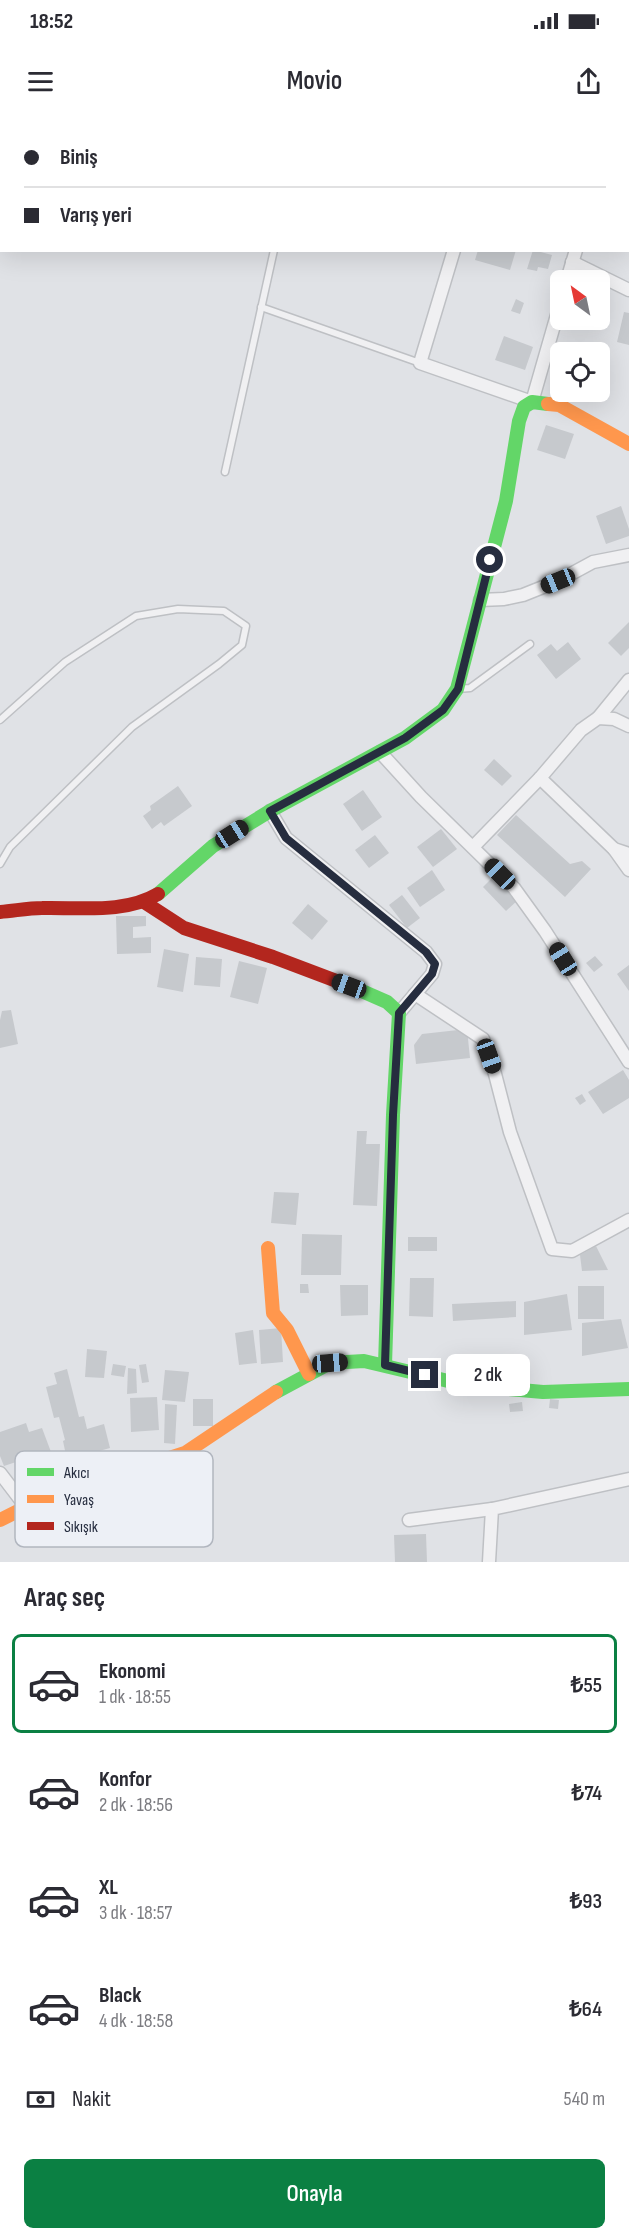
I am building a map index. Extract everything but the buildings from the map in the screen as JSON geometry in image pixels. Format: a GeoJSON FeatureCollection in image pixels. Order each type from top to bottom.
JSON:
{"type":"FeatureCollection","features":[{"type":"Feature","properties":{"kind":"street"},"geometry":{"type":"LineString","coordinates":[[453,252],[420,363],[532,402],[559,405],[629,444]]}},
{"type":"Feature","properties":{"kind":"street"},"geometry":{"type":"LineString","coordinates":[[574,256],[629,290]]}},
{"type":"Feature","properties":{"kind":"street"},"geometry":{"type":"LineString","coordinates":[[0,912],[39,908],[123,907],[144,903],[165,890],[213,846],[270,811],[405,738],[443,710],[458,689],[506,501],[519,421],[524,407],[532,402],[553,330]]}},
{"type":"Feature","properties":{"kind":"street"},"geometry":{"type":"LineString","coordinates":[[480,600],[523,595],[558,581],[593,562],[629,555]]}},
{"type":"Feature","properties":{"kind":"street"},"geometry":{"type":"LineString","coordinates":[[472,847],[540,778],[581,730],[598,718],[629,681]]}},
{"type":"Feature","properties":{"kind":"street"},"geometry":{"type":"LineString","coordinates":[[598,718],[614,719],[629,726]]}},
{"type":"Feature","properties":{"kind":"street"},"geometry":{"type":"LineString","coordinates":[[380,752],[520,897],[545,931],[629,1062]]}},
{"type":"Feature","properties":{"kind":"street"},"geometry":{"type":"LineString","coordinates":[[540,778],[614,849],[629,870]]}},
{"type":"Feature","properties":{"kind":"street"},"geometry":{"type":"LineString","coordinates":[[270,811],[286,838],[426,952],[435,964],[432,974],[399,1013],[393,1115],[385,1365]]}},
{"type":"Feature","properties":{"kind":"street"},"geometry":{"type":"LineString","coordinates":[[614,849],[629,854]]}},
{"type":"Feature","properties":{"kind":"street"},"geometry":{"type":"LineString","coordinates":[[144,903],[184,928],[273,957],[368,993],[387,1002],[399,1013]]}},
{"type":"Feature","properties":{"kind":"street"},"geometry":{"type":"LineString","coordinates":[[415,994],[483,1039],[510,1132],[552,1249],[572,1251],[629,1220]]}},
{"type":"Feature","properties":{"kind":"street"},"geometry":{"type":"LineString","coordinates":[[268,1248],[273,1313],[287,1330],[309,1374]]}},
{"type":"Feature","properties":{"kind":"street"},"geometry":{"type":"LineString","coordinates":[[188,1451],[290,1383],[330,1363],[364,1360],[465,1385],[543,1392],[629,1389]]}},
{"type":"Feature","properties":{"kind":"street"},"geometry":{"type":"LineString","coordinates":[[0,1473],[15,1493]]}},
{"type":"Feature","properties":{"kind":"street"},"geometry":{"type":"LineString","coordinates":[[409,1520],[492,1509],[629,1479]]}},
{"type":"Feature","properties":{"kind":"street"},"geometry":{"type":"LineString","coordinates":[[489,1562],[492,1509]]}},
{"type":"Feature","properties":{"kind":"street"},"geometry":{"type":"LineString","coordinates":[[0,1520],[15,1512]]}},
{"type":"Feature","properties":{"kind":"lane"},"geometry":{"type":"LineString","coordinates":[[225,472],[274,252]]}},
{"type":"Feature","properties":{"kind":"lane"},"geometry":{"type":"LineString","coordinates":[[261,306],[420,363]]}},
{"type":"Feature","properties":{"kind":"lane"},"geometry":{"type":"LineString","coordinates":[[0,720],[65,662],[136,616],[178,609],[224,612],[246,626],[242,645],[132,727],[10,847],[0,864]]}},
{"type":"Feature","properties":{"kind":"lane"},"geometry":{"type":"LineString","coordinates":[[458,689],[470,688],[530,644]]}},
{"type":"Feature","properties":{"kind":"traffic: fast"},"geometry":{"type":"LineString","coordinates":[[158,894],[213,846],[270,811],[405,738],[443,710],[457,689],[506,501],[519,421],[524,407],[532,402],[548,404]]}},
{"type":"Feature","properties":{"kind":"traffic: fast"},"geometry":{"type":"LineString","coordinates":[[355,988],[387,1002],[399,1013],[393,1115],[385,1365]]}},
{"type":"Feature","properties":{"kind":"traffic: fast"},"geometry":{"type":"LineString","coordinates":[[276,1392],[330,1363],[364,1361],[465,1385],[543,1392],[629,1389]]}},
{"type":"Feature","properties":{"kind":"traffic: slow"},"geometry":{"type":"LineString","coordinates":[[548,404],[559,405],[629,444]]}},
{"type":"Feature","properties":{"kind":"traffic: slow"},"geometry":{"type":"LineString","coordinates":[[268,1248],[273,1313],[287,1330],[309,1374]]}},
{"type":"Feature","properties":{"kind":"traffic: slow"},"geometry":{"type":"LineString","coordinates":[[188,1451],[276,1392]]}},
{"type":"Feature","properties":{"kind":"traffic: slow"},"geometry":{"type":"LineString","coordinates":[[0,1520],[15,1512]]}},
{"type":"Feature","properties":{"kind":"traffic: jam"},"geometry":{"type":"LineString","coordinates":[[0,912],[37,908],[117,907],[158,894]]}},
{"type":"Feature","properties":{"kind":"traffic: jam"},"geometry":{"type":"LineString","coordinates":[[144,902],[184,928],[273,957],[355,988]]}},
{"type":"Feature","properties":{"kind":"route"},"geometry":{"type":"LineString","coordinates":[[425,1375],[385,1365],[393,1115],[399,1013],[432,974],[435,964],[426,952],[286,838],[270,811],[405,738],[443,710],[458,689],[490,560]]}}]}
